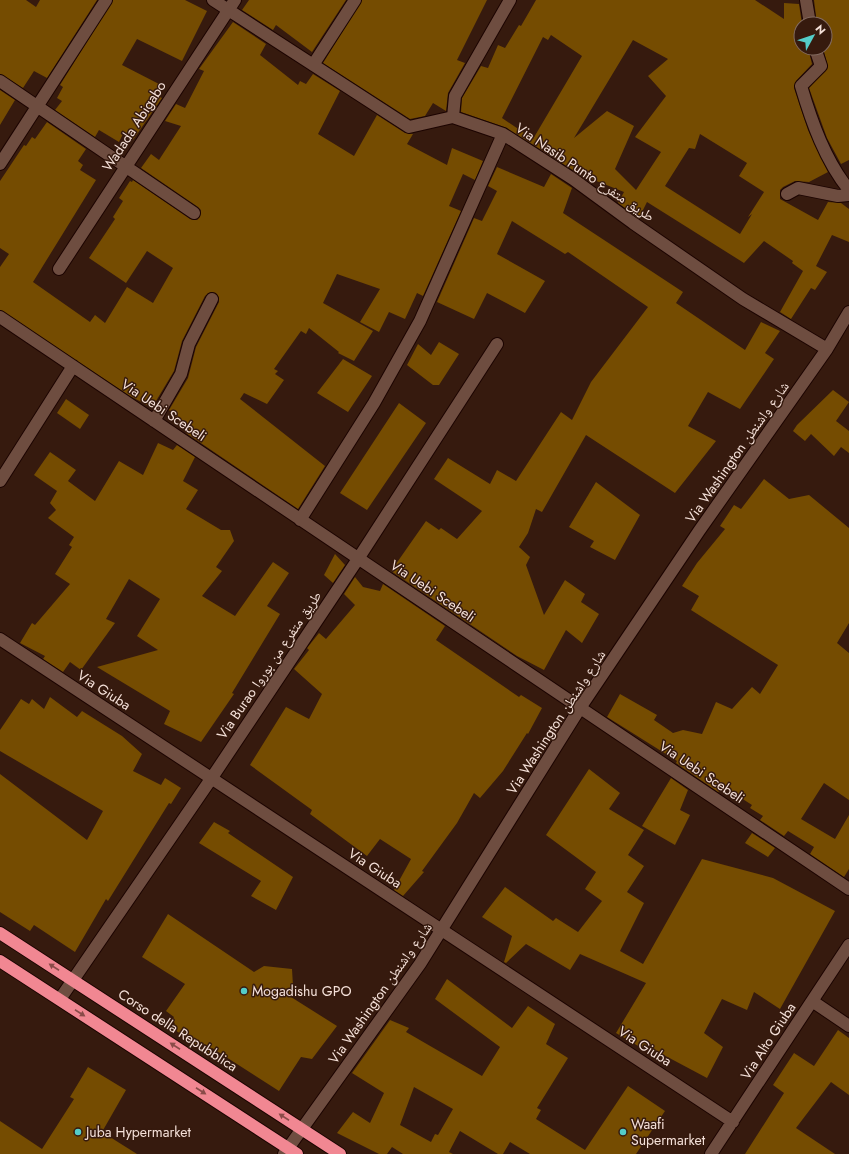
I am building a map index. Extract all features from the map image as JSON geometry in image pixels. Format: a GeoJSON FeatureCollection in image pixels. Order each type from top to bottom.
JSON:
{"type":"FeatureCollection","features":[{"type":"Feature","properties":{"kind":"highway","name":"Corso della Repubblica"},"geometry":{"type":"LineString","coordinates":[[0,933],[340,1154]]}},
{"type":"Feature","properties":{"kind":"highway"},"geometry":{"type":"LineString","coordinates":[[0,961],[290,1152]]}},
{"type":"Feature","properties":{"kind":"street"},"geometry":{"type":"LineString","coordinates":[[0,164],[106,0]]}},
{"type":"Feature","properties":{"kind":"street"},"geometry":{"type":"LineString","coordinates":[[213,0],[232,5],[313,65],[409,127],[454,117],[455,96],[510,0]]}},
{"type":"Feature","properties":{"kind":"street"},"geometry":{"type":"LineString","coordinates":[[313,65],[355,0]]}},
{"type":"Feature","properties":{"kind":"street"},"geometry":{"type":"LineString","coordinates":[[806,0],[809,16]]}},
{"type":"Feature","properties":{"kind":"street","name":"Wadada Abigabo"},"geometry":{"type":"LineString","coordinates":[[59,269],[232,5]]}},
{"type":"Feature","properties":{"kind":"street"},"geometry":{"type":"LineString","coordinates":[[818,56],[821,66],[801,86],[810,118],[827,154],[849,190]]}},
{"type":"Feature","properties":{"kind":"street"},"geometry":{"type":"LineString","coordinates":[[0,81],[194,213]]}},
{"type":"Feature","properties":{"kind":"street","name":"Via Nasib Punto طريق متفرع"},"geometry":{"type":"LineString","coordinates":[[454,117],[503,134],[574,179],[633,223],[743,299],[827,350]]}},
{"type":"Feature","properties":{"kind":"street"},"geometry":{"type":"LineString","coordinates":[[300,520],[374,403],[420,321],[503,134]]}},
{"type":"Feature","properties":{"kind":"street"},"geometry":{"type":"LineString","coordinates":[[786,194],[798,188],[838,196],[849,195]]}},
{"type":"Feature","properties":{"kind":"street"},"geometry":{"type":"LineString","coordinates":[[154,421],[182,374],[189,344],[212,299]]}},
{"type":"Feature","properties":{"kind":"street","name":"Via Washington شارع واشنطن"},"geometry":{"type":"LineString","coordinates":[[290,1152],[302,1129],[420,964],[580,708],[699,531],[827,350],[849,312]]}},
{"type":"Feature","properties":{"kind":"street","name":"Via Uebi Scebeli"},"geometry":{"type":"LineString","coordinates":[[0,317],[849,889]]}},
{"type":"Feature","properties":{"kind":"street","name":"Via Burao طريق متفرع من بوروا"},"geometry":{"type":"LineString","coordinates":[[60,1000],[211,779],[358,559],[497,344]]}},
{"type":"Feature","properties":{"kind":"street"},"geometry":{"type":"LineString","coordinates":[[0,481],[73,366]]}},
{"type":"Feature","properties":{"kind":"street","name":"Via Giuba"},"geometry":{"type":"LineString","coordinates":[[0,639],[732,1122]]}},
{"type":"Feature","properties":{"kind":"street","name":"Via Alto Giuba"},"geometry":{"type":"LineString","coordinates":[[711,1154],[849,945]]}},
{"type":"Feature","properties":{"kind":"street"},"geometry":{"type":"LineString","coordinates":[[812,1001],[849,1026]]}},
{"type":"Feature","properties":{"kind":"building"},"geometry":{"type":"Polygon","coordinates":[[[0,0],[26,0],[36,7],[40,0],[97,0],[47,78],[34,71],[23,88],[0,74],[0,0]]]}},
{"type":"Feature","properties":{"kind":"building"},"geometry":{"type":"Polygon","coordinates":[[[113,0],[185,0],[207,11],[182,61],[137,39],[122,65],[159,84],[154,94],[162,98],[133,140],[123,134],[119,142],[99,130],[95,137],[55,110],[62,101],[57,98],[63,87],[60,85],[113,0]]]}},
{"type":"Feature","properties":{"kind":"building"},"geometry":{"type":"Polygon","coordinates":[[[249,0],[346,0],[312,52],[276,25],[273,30],[242,10],[249,0]]]}},
{"type":"Feature","properties":{"kind":"building"},"geometry":{"type":"Polygon","coordinates":[[[362,0],[487,0],[457,60],[465,63],[448,93],[446,111],[433,103],[425,116],[410,119],[323,63],[362,0]]]}},
{"type":"Feature","properties":{"kind":"building"},"geometry":{"type":"Polygon","coordinates":[[[536,0],[755,0],[784,19],[784,3],[799,4],[801,16],[793,16],[793,56],[810,56],[812,64],[796,81],[794,88],[808,130],[828,172],[809,182],[795,181],[783,187],[780,190],[780,199],[818,220],[828,202],[841,203],[849,209],[849,242],[832,235],[816,266],[827,272],[815,290],[811,288],[791,319],[780,312],[803,271],[792,263],[793,261],[764,241],[744,263],[647,202],[639,218],[618,203],[624,192],[579,174],[507,128],[461,112],[462,98],[481,66],[488,68],[498,45],[505,48],[519,25],[521,26],[536,0]],[[551,35],[548,40],[543,37],[502,118],[533,139],[582,56],[551,35]],[[633,40],[574,138],[607,111],[634,126],[615,169],[636,190],[661,152],[635,137],[666,96],[648,76],[668,59],[633,40]],[[700,134],[695,149],[689,148],[665,186],[740,234],[752,214],[748,217],[764,192],[739,176],[747,163],[700,134]]]}},
{"type":"Feature","properties":{"kind":"building"},"geometry":{"type":"Polygon","coordinates":[[[814,0],[849,0],[849,160],[841,164],[827,138],[809,88],[828,67],[825,56],[833,56],[833,16],[816,16],[814,0]]]}},
{"type":"Feature","properties":{"kind":"building"},"geometry":{"type":"Polygon","coordinates":[[[233,22],[266,44],[260,55],[298,85],[300,81],[306,84],[313,74],[340,91],[318,134],[354,156],[377,115],[405,133],[413,134],[407,144],[447,165],[452,148],[483,161],[475,180],[463,174],[449,206],[461,211],[423,296],[417,293],[405,319],[389,312],[379,332],[360,322],[380,289],[337,274],[323,303],[373,331],[354,361],[338,353],[339,352],[309,328],[306,334],[301,331],[274,369],[278,371],[275,374],[284,380],[267,404],[244,393],[240,399],[325,466],[298,509],[186,433],[189,430],[169,410],[188,378],[196,347],[219,302],[219,298],[216,293],[211,292],[205,296],[182,341],[174,371],[153,406],[148,403],[147,405],[130,396],[0,310],[0,267],[9,254],[0,248],[0,181],[24,145],[26,146],[32,137],[35,139],[47,122],[86,149],[78,161],[83,165],[80,170],[96,180],[33,282],[90,322],[95,315],[105,323],[127,287],[153,303],[173,268],[147,251],[126,283],[89,258],[115,219],[113,217],[123,201],[119,198],[130,181],[132,182],[133,180],[190,219],[197,220],[200,217],[201,210],[198,207],[141,168],[151,154],[159,160],[181,126],[165,121],[176,104],[185,108],[204,71],[199,69],[233,22]]]}},
{"type":"Feature","properties":{"kind":"building"},"geometry":{"type":"Polygon","coordinates":[[[0,90],[15,100],[0,125],[0,90]]]}},
{"type":"Feature","properties":{"kind":"building"},"geometry":{"type":"Polygon","coordinates":[[[497,167],[544,187],[551,174],[572,188],[563,213],[683,292],[676,303],[745,350],[761,322],[780,331],[765,353],[774,359],[740,409],[708,392],[688,426],[716,441],[675,493],[586,435],[542,512],[536,509],[528,533],[519,547],[530,557],[526,565],[544,615],[565,580],[585,594],[581,602],[599,614],[582,643],[566,630],[544,670],[517,656],[391,571],[426,521],[439,530],[441,528],[457,539],[482,511],[434,479],[448,458],[490,484],[497,470],[516,481],[561,412],[572,420],[591,382],[648,307],[568,252],[565,254],[512,221],[497,254],[545,281],[525,313],[487,293],[474,319],[437,302],[474,218],[482,221],[497,191],[488,186],[497,167]]]}},
{"type":"Feature","properties":{"kind":"building"},"geometry":{"type":"Polygon","coordinates":[[[439,342],[459,354],[439,385],[433,385],[407,365],[418,344],[431,355],[439,342]]]}},
{"type":"Feature","properties":{"kind":"building"},"geometry":{"type":"Polygon","coordinates":[[[343,359],[372,376],[348,412],[317,393],[343,359]]]}},
{"type":"Feature","properties":{"kind":"building"},"geometry":{"type":"Polygon","coordinates":[[[833,390],[849,402],[836,421],[849,431],[849,453],[841,447],[834,456],[811,434],[805,441],[793,431],[797,425],[833,390]]]}},
{"type":"Feature","properties":{"kind":"building"},"geometry":{"type":"Polygon","coordinates":[[[66,399],[89,415],[80,429],[57,413],[66,399]]]}},
{"type":"Feature","properties":{"kind":"building"},"geometry":{"type":"Polygon","coordinates":[[[399,403],[426,423],[367,510],[340,493],[399,403]]]}},
{"type":"Feature","properties":{"kind":"building"},"geometry":{"type":"Polygon","coordinates":[[[158,443],[173,450],[177,445],[195,457],[183,481],[198,490],[186,509],[221,530],[230,530],[234,541],[216,567],[222,571],[202,596],[235,616],[273,562],[289,573],[267,606],[280,614],[232,693],[234,694],[201,742],[164,724],[170,711],[97,667],[158,650],[137,636],[160,599],[129,579],[106,619],[115,623],[81,670],[70,662],[63,672],[43,659],[45,656],[20,643],[32,623],[35,625],[70,584],[55,574],[72,547],[69,545],[74,537],[48,518],[56,510],[50,503],[57,491],[34,475],[50,452],[76,470],[68,481],[95,501],[119,461],[143,475],[158,443]]]}},
{"type":"Feature","properties":{"kind":"building"},"geometry":{"type":"Polygon","coordinates":[[[764,479],[789,499],[809,495],[849,528],[849,623],[837,643],[849,653],[849,800],[824,783],[801,819],[835,839],[849,815],[849,869],[844,877],[810,854],[814,847],[788,831],[784,836],[760,820],[763,816],[750,808],[752,805],[724,787],[718,792],[676,763],[677,761],[607,717],[620,694],[657,715],[654,720],[673,733],[683,730],[702,734],[716,702],[732,709],[752,687],[760,694],[778,665],[691,610],[699,596],[682,586],[697,563],[725,529],[720,526],[734,505],[741,509],[764,479]]]}},
{"type":"Feature","properties":{"kind":"building"},"geometry":{"type":"Polygon","coordinates":[[[596,482],[640,515],[615,560],[590,547],[594,541],[569,527],[596,482]]]}},
{"type":"Feature","properties":{"kind":"building"},"geometry":{"type":"Polygon","coordinates":[[[335,554],[345,565],[333,583],[324,575],[335,554]]]}},
{"type":"Feature","properties":{"kind":"building"},"geometry":{"type":"Polygon","coordinates":[[[355,577],[363,587],[380,591],[383,584],[445,626],[436,640],[519,697],[521,695],[542,708],[528,734],[527,733],[503,771],[480,798],[474,793],[457,823],[422,871],[424,872],[403,896],[394,890],[411,859],[380,839],[367,856],[310,814],[312,810],[250,765],[286,707],[309,719],[322,694],[294,669],[309,650],[307,648],[319,633],[326,639],[355,605],[344,594],[355,577]]]}},
{"type":"Feature","properties":{"kind":"building"},"geometry":{"type":"Polygon","coordinates":[[[50,697],[77,717],[82,711],[122,736],[142,754],[133,771],[161,785],[165,778],[181,788],[171,804],[169,803],[108,901],[106,899],[75,952],[34,925],[30,931],[0,912],[0,774],[87,840],[103,811],[0,751],[0,730],[21,699],[29,704],[32,699],[44,709],[50,697]]]}},
{"type":"Feature","properties":{"kind":"building"},"geometry":{"type":"Polygon","coordinates":[[[589,769],[620,793],[609,809],[644,830],[628,855],[644,866],[627,892],[644,903],[620,951],[643,964],[702,859],[773,878],[835,911],[780,1009],[754,992],[747,1010],[722,999],[704,1033],[723,1047],[707,1078],[660,1053],[657,1057],[616,1033],[646,983],[580,954],[570,970],[526,944],[506,963],[504,962],[512,936],[482,917],[505,887],[553,921],[556,918],[578,932],[602,901],[585,889],[596,872],[546,835],[589,769]]]}},
{"type":"Feature","properties":{"kind":"building"},"geometry":{"type":"Polygon","coordinates":[[[671,778],[688,790],[680,810],[690,815],[675,845],[642,826],[671,778]]]}},
{"type":"Feature","properties":{"kind":"building"},"geometry":{"type":"Polygon","coordinates":[[[214,822],[230,831],[228,833],[293,877],[276,910],[251,896],[261,881],[199,843],[214,822]]]}},
{"type":"Feature","properties":{"kind":"building"},"geometry":{"type":"Polygon","coordinates":[[[752,833],[775,848],[768,857],[745,843],[752,833]]]}},
{"type":"Feature","properties":{"kind":"building","name":"Mogadishu GPO"},"geometry":{"type":"Polygon","coordinates":[[[168,914],[254,972],[264,966],[292,969],[293,986],[291,997],[337,1026],[312,1059],[301,1057],[279,1091],[212,1048],[209,1053],[172,1028],[175,1023],[172,1021],[174,1017],[166,1011],[185,984],[142,957],[168,914]]]}},
{"type":"Feature","properties":{"kind":"building"},"geometry":{"type":"Polygon","coordinates":[[[447,979],[512,1028],[528,1006],[555,1024],[546,1044],[568,1058],[537,1108],[541,1110],[536,1119],[585,1150],[628,1086],[665,1111],[636,1154],[530,1154],[510,1142],[503,1154],[498,1154],[460,1131],[449,1152],[453,1154],[403,1154],[392,1147],[387,1154],[379,1154],[337,1133],[353,1112],[370,1123],[384,1093],[352,1073],[390,1020],[409,1028],[406,1032],[482,1076],[500,1047],[435,999],[447,979]],[[414,1087],[400,1125],[431,1142],[435,1134],[438,1135],[453,1109],[414,1087]]]}},
{"type":"Feature","properties":{"kind":"building"},"geometry":{"type":"Polygon","coordinates":[[[838,1030],[849,1038],[849,1095],[831,1082],[796,1128],[835,1154],[745,1154],[784,1093],[773,1085],[794,1053],[814,1066],[838,1030]]]}},
{"type":"Feature","properties":{"kind":"building"},"geometry":{"type":"Polygon","coordinates":[[[88,1067],[126,1090],[102,1132],[137,1154],[0,1154],[0,1121],[42,1149],[74,1099],[70,1097],[88,1067]]]}},
{"type":"Feature","properties":{"kind":"place","name":"Mogadishu GPO"},"geometry":{"type":"Point","coordinates":[244,991]}},
{"type":"Feature","properties":{"kind":"place","name":"Juba Hypermarket"},"geometry":{"type":"Point","coordinates":[78,1132]}},
{"type":"Feature","properties":{"kind":"place","name":"Waafi Supermarket"},"geometry":{"type":"Point","coordinates":[623,1132]}}]}
